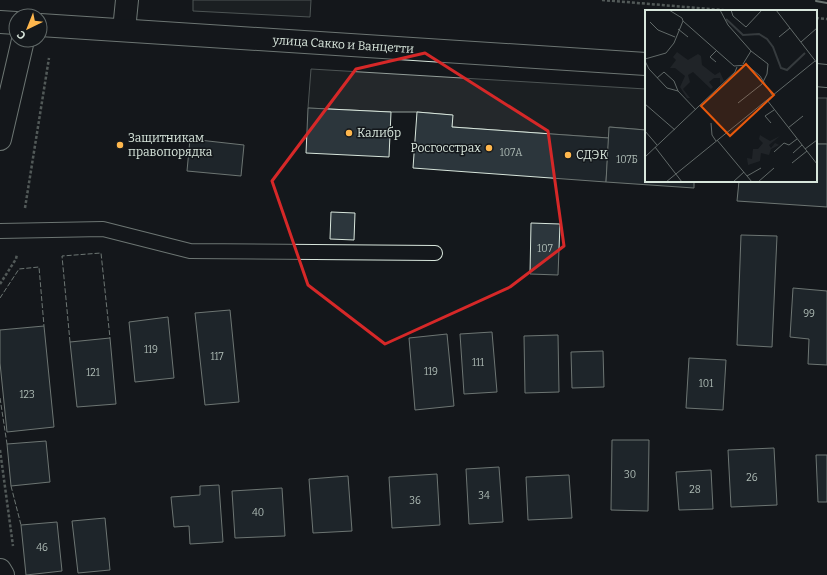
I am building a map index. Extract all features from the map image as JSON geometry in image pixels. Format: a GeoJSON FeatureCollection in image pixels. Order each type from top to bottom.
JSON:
{"type":"FeatureCollection","features":[{"type":"Feature","properties":{"kind":"main road"},"geometry":{"type":"LineString","coordinates":[[124,30],[127,0]]}},
{"type":"Feature","properties":{"kind":"main road","name":"улица Сакко и Ванцетти"},"geometry":{"type":"LineString","coordinates":[[48,25],[645,64]]}},
{"type":"Feature","properties":{"kind":"main road"},"geometry":{"type":"LineString","coordinates":[[0,139],[20,48]]}},
{"type":"Feature","properties":{"kind":"main road"},"geometry":{"type":"LineString","coordinates":[[817,75],[827,76]]}},
{"type":"Feature","properties":{"kind":"main road"},"geometry":{"type":"LineString","coordinates":[[0,570],[3,575]]}},
{"type":"Feature","properties":{"kind":"lane"},"geometry":{"type":"LineString","coordinates":[[0,231],[103,229],[190,251],[435,253]]}},
{"type":"Feature","properties":{"kind":"path"},"geometry":{"type":"LineString","coordinates":[[602,0],[722,10]]}},
{"type":"Feature","properties":{"kind":"path"},"geometry":{"type":"LineString","coordinates":[[817,18],[827,19]]}},
{"type":"Feature","properties":{"kind":"path"},"geometry":{"type":"LineString","coordinates":[[0,284],[16,259],[48,64],[47,48]]}},
{"type":"Feature","properties":{"kind":"path"},"geometry":{"type":"LineString","coordinates":[[0,450],[14,552]]}},
{"type":"Feature","properties":{"kind":"highlighted area"},"geometry":{"type":"Polygon","coordinates":[[[425,53],[548,131],[564,246],[510,287],[385,344],[308,285],[272,181],[356,69],[425,53]]]}},
{"type":"Feature","properties":{"kind":"shaded area"},"geometry":{"type":"Polygon","coordinates":[[[193,0],[311,0],[310,17],[193,11],[193,0]]]}},
{"type":"Feature","properties":{"kind":"shaded area"},"geometry":{"type":"Polygon","coordinates":[[[311,69],[645,89],[645,130],[610,127],[609,138],[452,127],[452,115],[417,112],[308,108],[311,69]]]}},
{"type":"Feature","properties":{"kind":"shaded area"},"geometry":{"type":"Polygon","coordinates":[[[817,98],[827,98],[827,144],[817,144],[817,98]]]}},
{"type":"Feature","properties":{"kind":"building","name":"Калибр"},"geometry":{"type":"Polygon","coordinates":[[[308,108],[391,112],[389,157],[306,153],[308,108]]]}},
{"type":"Feature","properties":{"kind":"building"},"geometry":{"type":"Polygon","coordinates":[[[417,112],[453,115],[452,127],[609,138],[606,182],[413,168],[417,112]]]}},
{"type":"Feature","properties":{"kind":"building"},"geometry":{"type":"Polygon","coordinates":[[[609,127],[645,130],[645,182],[694,182],[694,188],[606,182],[609,127]]]}},
{"type":"Feature","properties":{"kind":"building"},"geometry":{"type":"Polygon","coordinates":[[[190,139],[244,145],[241,176],[187,171],[190,139]]]}},
{"type":"Feature","properties":{"kind":"building"},"geometry":{"type":"Polygon","coordinates":[[[817,144],[827,144],[827,207],[737,201],[739,182],[817,182],[817,144]]]}},
{"type":"Feature","properties":{"kind":"building"},"geometry":{"type":"Polygon","coordinates":[[[331,212],[355,213],[354,240],[330,239],[331,212]]]}},
{"type":"Feature","properties":{"kind":"building"},"geometry":{"type":"Polygon","coordinates":[[[531,223],[560,224],[558,275],[530,274],[531,223]]]}},
{"type":"Feature","properties":{"kind":"building"},"geometry":{"type":"Polygon","coordinates":[[[741,235],[777,236],[772,347],[737,345],[741,235]]]}},
{"type":"Feature","properties":{"kind":"building"},"geometry":{"type":"Polygon","coordinates":[[[793,288],[827,291],[827,365],[808,364],[809,339],[790,337],[793,288]]]}},
{"type":"Feature","properties":{"kind":"building"},"geometry":{"type":"Polygon","coordinates":[[[230,310],[239,402],[205,405],[195,313],[230,310]]]}},
{"type":"Feature","properties":{"kind":"building"},"geometry":{"type":"Polygon","coordinates":[[[168,317],[174,378],[135,382],[129,322],[168,317]]]}},
{"type":"Feature","properties":{"kind":"building"},"geometry":{"type":"Polygon","coordinates":[[[44,326],[54,427],[7,432],[0,363],[0,330],[44,326]]]}},
{"type":"Feature","properties":{"kind":"building"},"geometry":{"type":"Polygon","coordinates":[[[492,332],[497,392],[464,394],[460,334],[492,332]]]}},
{"type":"Feature","properties":{"kind":"building"},"geometry":{"type":"Polygon","coordinates":[[[447,334],[454,406],[415,410],[409,338],[447,334]]]}},
{"type":"Feature","properties":{"kind":"building"},"geometry":{"type":"Polygon","coordinates":[[[558,335],[559,392],[525,393],[524,336],[558,335]]]}},
{"type":"Feature","properties":{"kind":"building"},"geometry":{"type":"Polygon","coordinates":[[[110,338],[116,404],[77,407],[70,342],[110,338]]]}},
{"type":"Feature","properties":{"kind":"building"},"geometry":{"type":"Polygon","coordinates":[[[603,351],[604,387],[572,388],[571,352],[603,351]]]}},
{"type":"Feature","properties":{"kind":"building"},"geometry":{"type":"Polygon","coordinates":[[[689,358],[726,360],[723,410],[686,408],[689,358]]]}},
{"type":"Feature","properties":{"kind":"building"},"geometry":{"type":"Polygon","coordinates":[[[612,440],[649,440],[648,511],[611,510],[612,440]]]}},
{"type":"Feature","properties":{"kind":"building"},"geometry":{"type":"Polygon","coordinates":[[[46,441],[50,482],[11,486],[7,444],[46,441]]]}},
{"type":"Feature","properties":{"kind":"building"},"geometry":{"type":"Polygon","coordinates":[[[774,448],[777,505],[731,507],[728,450],[774,448]]]}},
{"type":"Feature","properties":{"kind":"building"},"geometry":{"type":"Polygon","coordinates":[[[816,455],[827,455],[827,502],[818,502],[816,455]]]}},
{"type":"Feature","properties":{"kind":"building"},"geometry":{"type":"Polygon","coordinates":[[[499,467],[503,522],[469,524],[466,469],[499,467]]]}},
{"type":"Feature","properties":{"kind":"building"},"geometry":{"type":"Polygon","coordinates":[[[711,470],[713,509],[679,510],[676,472],[711,470]]]}},
{"type":"Feature","properties":{"kind":"building"},"geometry":{"type":"Polygon","coordinates":[[[437,474],[440,525],[392,528],[389,477],[437,474]]]}},
{"type":"Feature","properties":{"kind":"building"},"geometry":{"type":"Polygon","coordinates":[[[569,475],[572,518],[528,520],[526,477],[569,475]]]}},
{"type":"Feature","properties":{"kind":"building"},"geometry":{"type":"Polygon","coordinates":[[[348,476],[352,531],[313,533],[309,479],[348,476]]]}},
{"type":"Feature","properties":{"kind":"building"},"geometry":{"type":"Polygon","coordinates":[[[219,485],[223,542],[190,544],[189,526],[174,527],[171,497],[200,495],[200,486],[219,485]]]}},
{"type":"Feature","properties":{"kind":"building"},"geometry":{"type":"Polygon","coordinates":[[[282,488],[285,536],[235,538],[232,491],[282,488]]]}},
{"type":"Feature","properties":{"kind":"building"},"geometry":{"type":"Polygon","coordinates":[[[105,518],[110,570],[78,573],[72,521],[105,518]]]}},
{"type":"Feature","properties":{"kind":"building"},"geometry":{"type":"Polygon","coordinates":[[[57,522],[62,571],[26,575],[21,525],[57,522]]]}},
{"type":"Feature","properties":{"kind":"fence"},"geometry":{"type":"LineString","coordinates":[[70,342],[62,256],[101,253],[110,338]]}},
{"type":"Feature","properties":{"kind":"fence"},"geometry":{"type":"LineString","coordinates":[[0,298],[19,269],[39,267],[44,326]]}},
{"type":"Feature","properties":{"kind":"fence"},"geometry":{"type":"LineString","coordinates":[[0,398],[7,444]]}},
{"type":"Feature","properties":{"kind":"fence"},"geometry":{"type":"LineString","coordinates":[[11,486],[21,525]]}},
{"type":"Feature","properties":{"kind":"wall"},"geometry":{"type":"LineString","coordinates":[[816,1],[827,3]]}},
{"type":"Feature","properties":{"kind":"place","name":"Калибр"},"geometry":{"type":"Point","coordinates":[349,133]}},
{"type":"Feature","properties":{"kind":"place","name":"Защитникам правопорядка"},"geometry":{"type":"Point","coordinates":[120,145]}},
{"type":"Feature","properties":{"kind":"place","name":"Росгосстрах"},"geometry":{"type":"Point","coordinates":[489,148]}},
{"type":"Feature","properties":{"kind":"place","name":"СДЭК"},"geometry":{"type":"Point","coordinates":[568,155]}}]}
